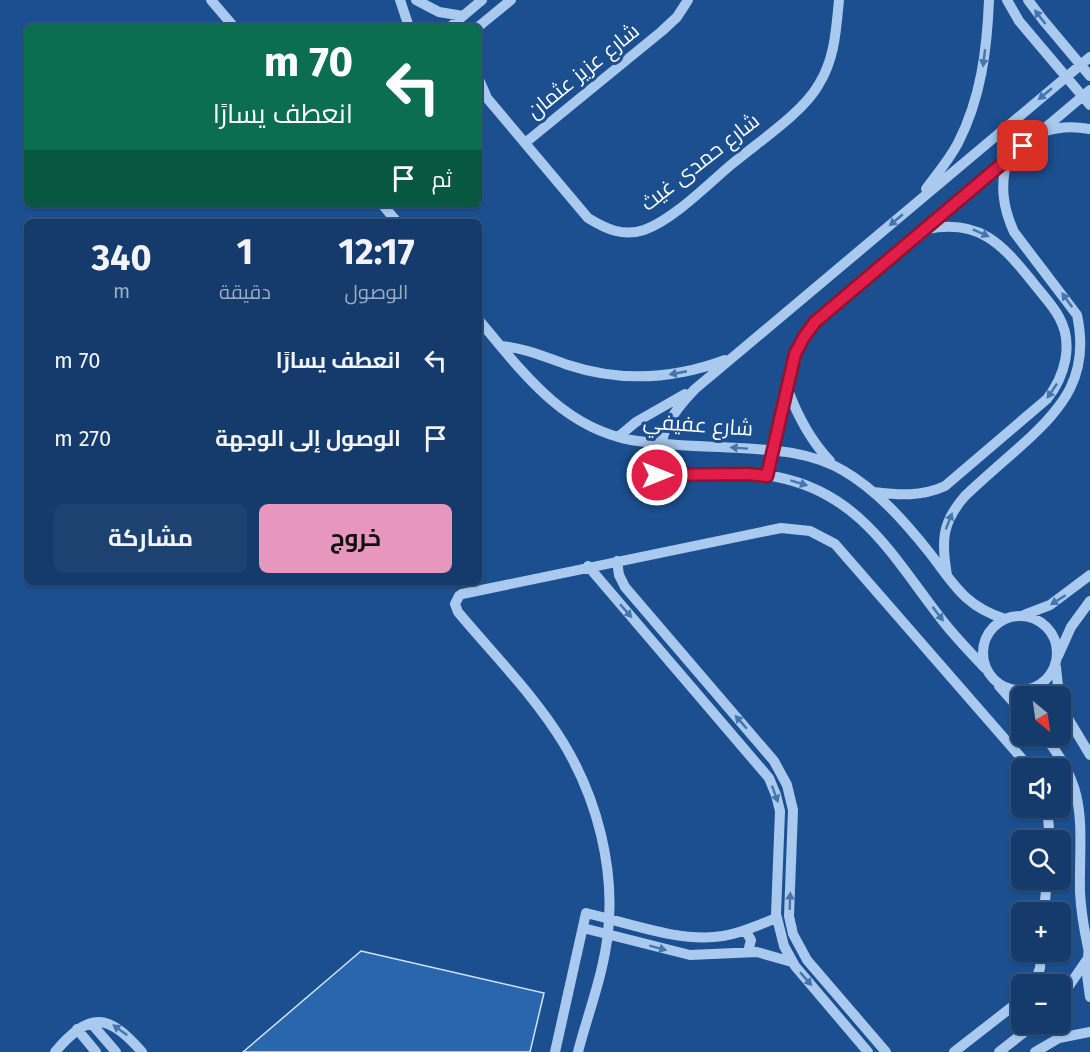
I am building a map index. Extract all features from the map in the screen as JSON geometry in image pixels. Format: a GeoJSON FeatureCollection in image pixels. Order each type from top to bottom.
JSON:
{"type":"FeatureCollection","features":[{"type":"Feature","properties":{"kind":"street"},"geometry":{"type":"LineString","coordinates":[[211,0],[231,24]]}},
{"type":"Feature","properties":{"kind":"street"},"geometry":{"type":"LineString","coordinates":[[400,0],[408,24]]}},
{"type":"Feature","properties":{"kind":"street"},"geometry":{"type":"LineString","coordinates":[[416,0],[439,12],[463,16]]}},
{"type":"Feature","properties":{"kind":"street"},"geometry":{"type":"LineString","coordinates":[[454,24],[482,0]]}},
{"type":"Feature","properties":{"kind":"street"},"geometry":{"type":"LineString","coordinates":[[482,25],[511,0]]}},
{"type":"Feature","properties":{"kind":"street","name":"شارع عزيز عثمان"},"geometry":{"type":"LineString","coordinates":[[525,143],[662,31],[677,17],[688,0]]}},
{"type":"Feature","properties":{"kind":"street","name":"شارع حمدى غيث"},"geometry":{"type":"LineString","coordinates":[[483,95],[588,218],[605,228],[626,233],[643,230],[670,216],[807,101],[827,70],[833,53],[839,0]]}},
{"type":"Feature","properties":{"kind":"street"},"geometry":{"type":"LineString","coordinates":[[915,204],[957,145],[973,108],[984,66],[990,0]]}},
{"type":"Feature","properties":{"kind":"street"},"geometry":{"type":"LineString","coordinates":[[767,476],[795,354],[815,322],[1040,132],[1088,97],[1066,77],[1019,21],[1007,0]]}},
{"type":"Feature","properties":{"kind":"street"},"geometry":{"type":"LineString","coordinates":[[1028,0],[1090,76]]}},
{"type":"Feature","properties":{"kind":"street"},"geometry":{"type":"LineString","coordinates":[[618,437],[636,422],[695,388],[734,357],[1090,57]]}},
{"type":"Feature","properties":{"kind":"street"},"geometry":{"type":"LineString","coordinates":[[1040,132],[1057,127],[1075,126],[1090,129]]}},
{"type":"Feature","properties":{"kind":"street"},"geometry":{"type":"LineString","coordinates":[[947,578],[943,538],[954,508],[965,495],[1062,408],[1077,384],[1085,357],[1082,328],[1077,315],[1014,232],[1008,218],[1002,189],[1007,160]]}},
{"type":"Feature","properties":{"kind":"street"},"geometry":{"type":"LineString","coordinates":[[384,207],[394,219]]}},
{"type":"Feature","properties":{"kind":"street"},"geometry":{"type":"LineString","coordinates":[[873,492],[916,495],[932,492],[945,486],[1047,399],[1055,388],[1065,364],[1066,339],[1059,317],[1000,244],[972,229],[956,226],[924,230]]}},
{"type":"Feature","properties":{"kind":"street","name":"شارع عفيفي"},"geometry":{"type":"LineString","coordinates":[[482,324],[540,390],[561,410],[594,429],[618,437],[662,443],[774,450],[805,455],[835,465],[873,492],[913,533],[966,600],[984,611],[1005,619]]}},
{"type":"Feature","properties":{"kind":"street"},"geometry":{"type":"LineString","coordinates":[[501,346],[530,351],[602,374],[635,377],[702,369],[734,357]]}},
{"type":"Feature","properties":{"kind":"street"},"geometry":{"type":"LineString","coordinates":[[695,388],[671,416],[662,443],[657,475],[748,474],[767,476],[806,485],[832,497],[856,514],[877,534],[956,637],[1011,699]]}},
{"type":"Feature","properties":{"kind":"street"},"geometry":{"type":"LineString","coordinates":[[788,389],[794,407],[811,438],[835,465]]}},
{"type":"Feature","properties":{"kind":"street"},"geometry":{"type":"LineString","coordinates":[[578,1052],[605,954],[608,934],[608,876],[601,833],[582,778],[553,728],[458,612],[455,604],[459,596],[466,592],[588,566],[781,528],[801,529],[819,534],[835,544],[1021,758]]}},
{"type":"Feature","properties":{"kind":"street"},"geometry":{"type":"LineString","coordinates":[[617,561],[620,575],[629,592],[774,761],[787,785],[793,810],[789,916],[797,942],[814,968],[886,1052]]}},
{"type":"Feature","properties":{"kind":"street"},"geometry":{"type":"LineString","coordinates":[[588,566],[762,770],[773,787],[780,811],[776,918],[783,946],[792,962],[868,1052]]}},
{"type":"Feature","properties":{"kind":"street"},"geometry":{"type":"LineString","coordinates":[[604,585],[620,575]]}},
{"type":"Feature","properties":{"kind":"street"},"geometry":{"type":"LineString","coordinates":[[985,668],[982,651],[992,628],[1005,619],[1021,616],[1050,605],[1090,576]]}},
{"type":"Feature","properties":{"kind":"street"},"geometry":{"type":"LineString","coordinates":[[995,681],[1010,689],[1026,690],[1048,677],[1071,627],[1090,601]]}},
{"type":"Feature","properties":{"kind":"street"},"geometry":{"type":"LineString","coordinates":[[1021,616],[1046,626],[1055,641],[1059,686]]}},
{"type":"Feature","properties":{"kind":"street"},"geometry":{"type":"LineString","coordinates":[[1071,723],[1090,755]]}},
{"type":"Feature","properties":{"kind":"street"},"geometry":{"type":"LineString","coordinates":[[1052,746],[1063,760],[1077,790],[1081,810],[1085,877],[1081,912],[1089,943],[1087,961],[1090,997]]}},
{"type":"Feature","properties":{"kind":"street"},"geometry":{"type":"LineString","coordinates":[[762,770],[774,761]]}},
{"type":"Feature","properties":{"kind":"street"},"geometry":{"type":"LineString","coordinates":[[778,864],[791,866]]}},
{"type":"Feature","properties":{"kind":"street"},"geometry":{"type":"LineString","coordinates":[[555,1052],[586,913],[688,937],[712,937],[745,930],[776,918]]}},
{"type":"Feature","properties":{"kind":"street"},"geometry":{"type":"LineString","coordinates":[[583,928],[690,955],[748,952],[770,954],[792,962]]}},
{"type":"Feature","properties":{"kind":"street"},"geometry":{"type":"LineString","coordinates":[[745,930],[751,940],[748,952]]}},
{"type":"Feature","properties":{"kind":"street"},"geometry":{"type":"LineString","coordinates":[[1071,984],[1087,961]]}},
{"type":"Feature","properties":{"kind":"street"},"geometry":{"type":"LineString","coordinates":[[954,1052],[1011,1008]]}},
{"type":"Feature","properties":{"kind":"street"},"geometry":{"type":"LineString","coordinates":[[55,1052],[77,1029],[102,1021],[123,1032],[142,1052]]}},
{"type":"Feature","properties":{"kind":"street"},"geometry":{"type":"LineString","coordinates":[[91,1023],[116,1052]]}},
{"type":"Feature","properties":{"kind":"street"},"geometry":{"type":"LineString","coordinates":[[77,1029],[96,1052]]}},
{"type":"Feature","properties":{"kind":"street"},"geometry":{"type":"LineString","coordinates":[[999,1052],[1022,1034]]}},
{"type":"Feature","properties":{"kind":"street"},"geometry":{"type":"LineString","coordinates":[[1035,1052],[1059,1038],[1088,1034]]}},
{"type":"Feature","properties":{"kind":"building"},"geometry":{"type":"Polygon","coordinates":[[[361,951],[544,993],[530,1052],[243,1052],[361,951]]]}},
{"type":"Feature","properties":{"kind":"route"},"geometry":{"type":"LineString","coordinates":[[657,475],[748,474],[767,476],[782,419],[795,354],[815,322],[1023,146]]}}]}
